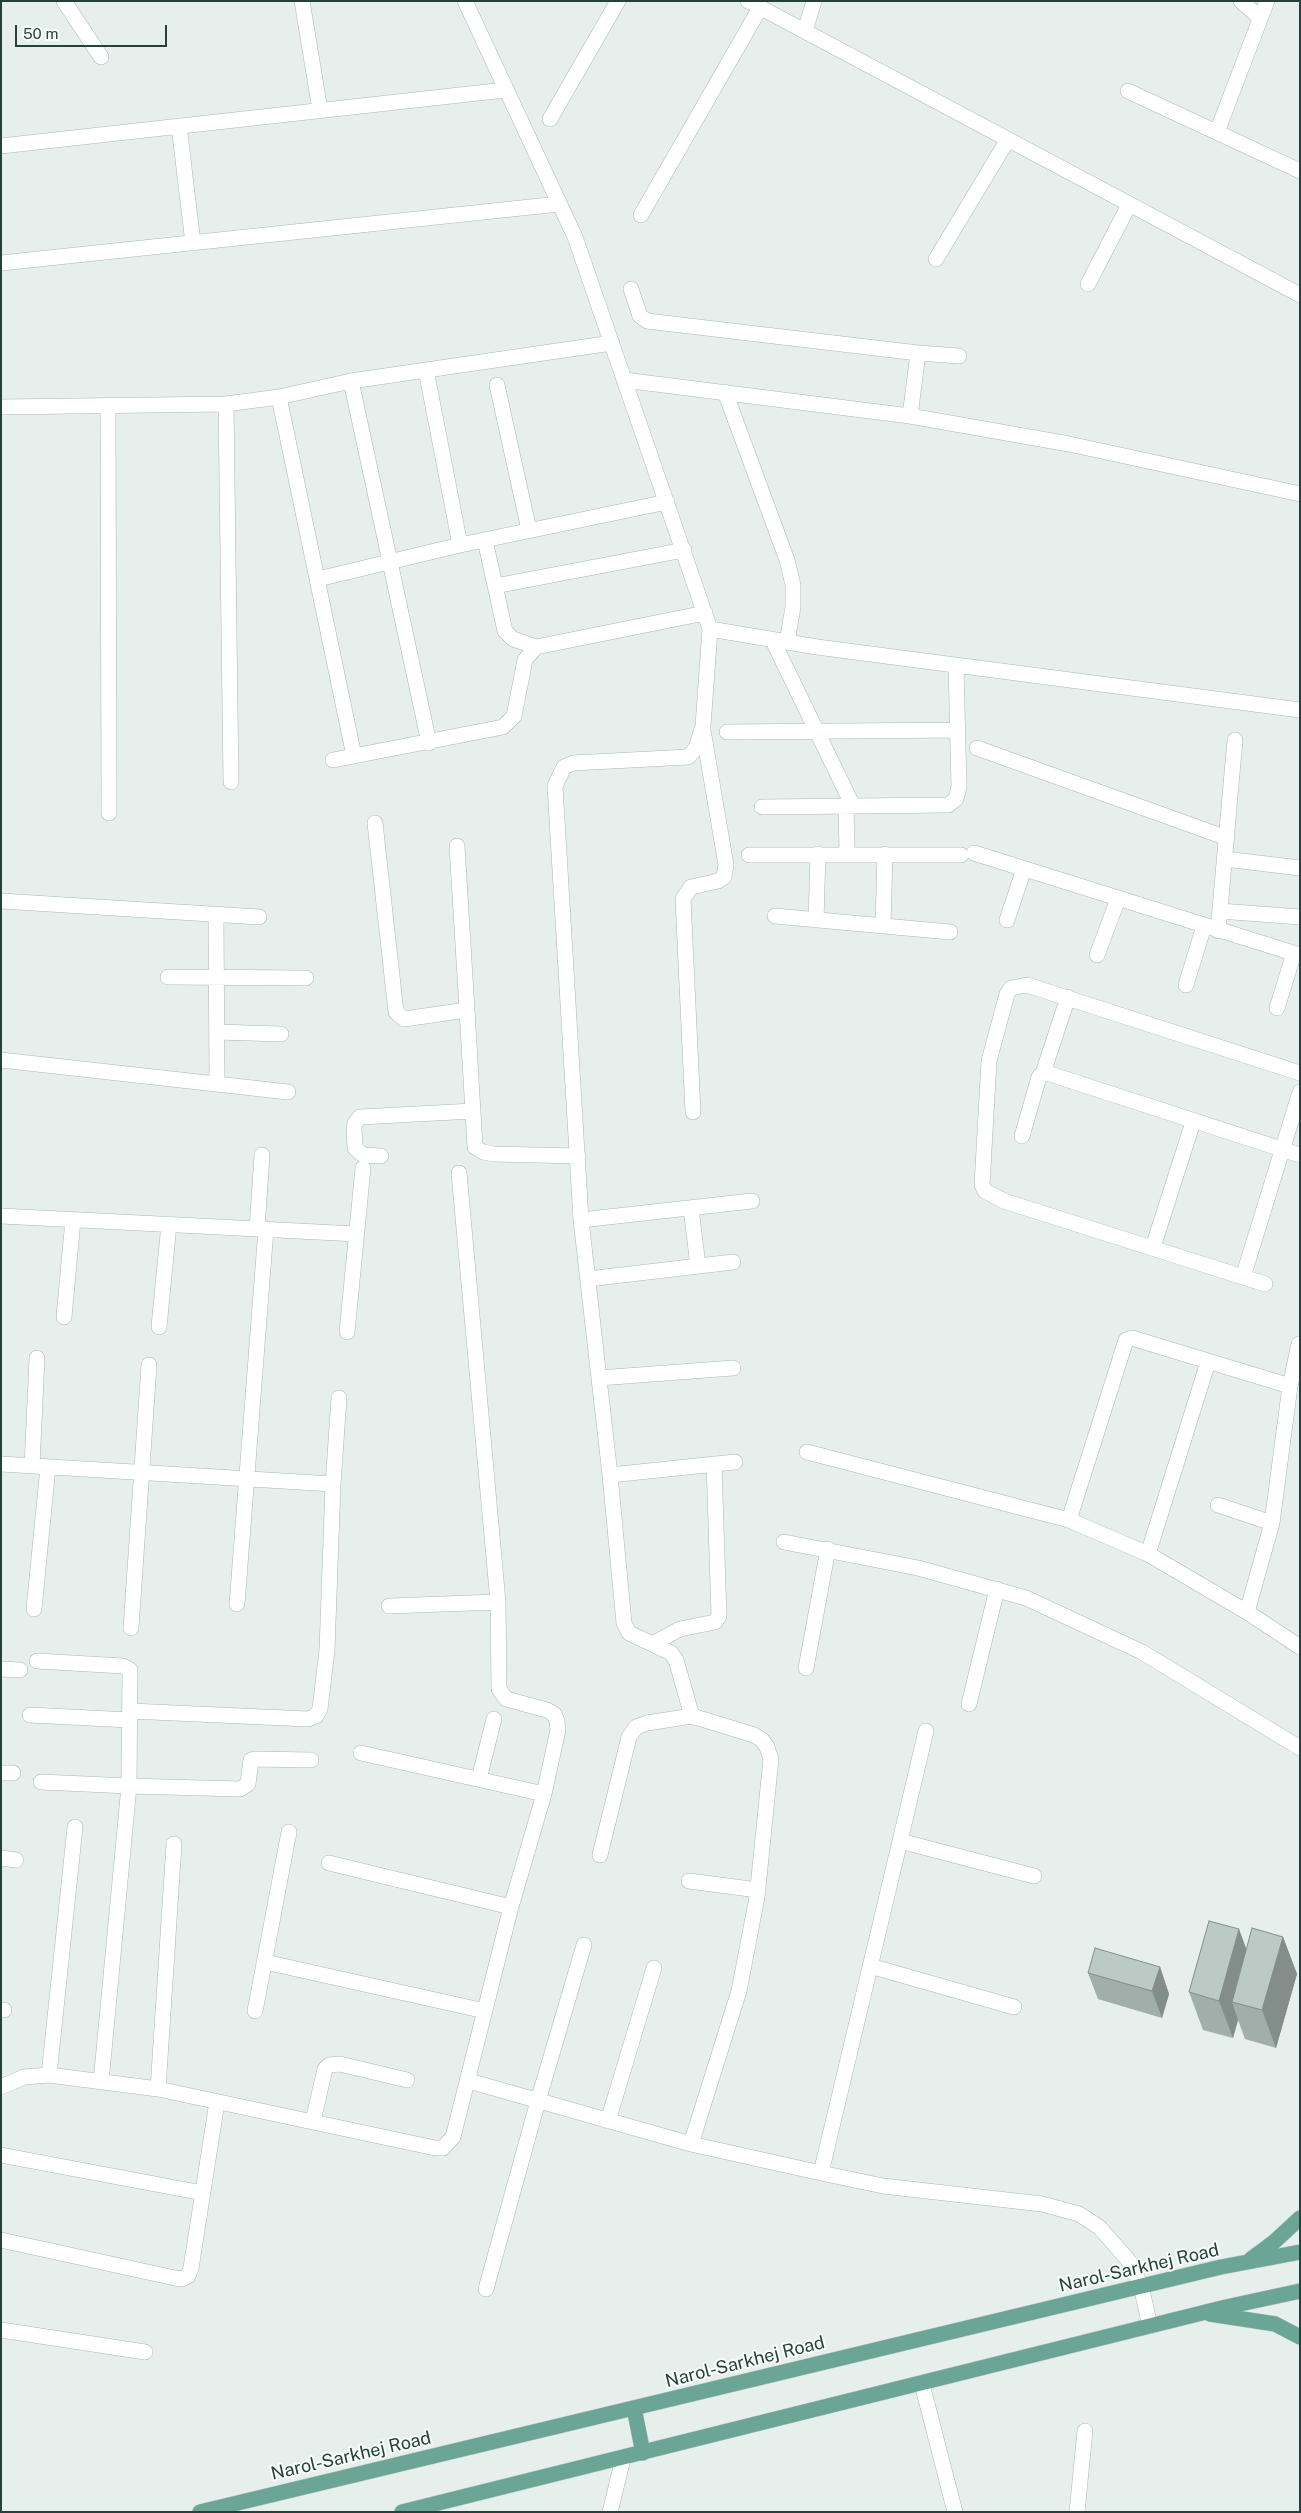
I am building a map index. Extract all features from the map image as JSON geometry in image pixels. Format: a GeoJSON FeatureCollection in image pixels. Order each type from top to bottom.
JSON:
{"type":"FeatureCollection","features":[{"type":"Feature","properties":{"kind":"main road"},"geometry":{"type":"LineString","coordinates":[[1248,2262],[1274,2242],[1300,2218]]}},
{"type":"Feature","properties":{"kind":"main road","name":"Narol-Sarkhej Road"},"geometry":{"type":"LineString","coordinates":[[200,2512],[1141,2286],[1300,2252]]}},
{"type":"Feature","properties":{"kind":"main road"},"geometry":{"type":"LineString","coordinates":[[402,2512],[1203,2313],[1300,2292]]}},
{"type":"Feature","properties":{"kind":"main road"},"geometry":{"type":"LineString","coordinates":[[1203,2313],[1275,2324],[1300,2337]]}},
{"type":"Feature","properties":{"kind":"main road"},"geometry":{"type":"LineString","coordinates":[[634,2408],[643,2453]]}},
{"type":"Feature","properties":{"kind":"street"},"geometry":{"type":"LineString","coordinates":[[64,1],[101,57]]}},
{"type":"Feature","properties":{"kind":"street"},"geometry":{"type":"LineString","coordinates":[[302,1],[320,110]]}},
{"type":"Feature","properties":{"kind":"street"},"geometry":{"type":"LineString","coordinates":[[465,1],[575,237],[710,629],[703,726],[696,748],[688,757],[573,763],[564,767],[555,786],[582,1220],[624,1624],[629,1633],[671,1653],[676,1660],[692,1716]]}},
{"type":"Feature","properties":{"kind":"street"},"geometry":{"type":"LineString","coordinates":[[550,119],[618,1]]}},
{"type":"Feature","properties":{"kind":"street"},"geometry":{"type":"LineString","coordinates":[[805,31],[814,1]]}},
{"type":"Feature","properties":{"kind":"street"},"geometry":{"type":"LineString","coordinates":[[1241,1],[1260,18]]}},
{"type":"Feature","properties":{"kind":"street"},"geometry":{"type":"LineString","coordinates":[[1217,132],[1267,1]]}},
{"type":"Feature","properties":{"kind":"street"},"geometry":{"type":"LineString","coordinates":[[641,215],[754,5],[1300,295]]}},
{"type":"Feature","properties":{"kind":"street"},"geometry":{"type":"LineString","coordinates":[[1,146],[505,90]]}},
{"type":"Feature","properties":{"kind":"street"},"geometry":{"type":"LineString","coordinates":[[1128,92],[1300,171]]}},
{"type":"Feature","properties":{"kind":"street"},"geometry":{"type":"LineString","coordinates":[[179,126],[194,243]]}},
{"type":"Feature","properties":{"kind":"street"},"geometry":{"type":"LineString","coordinates":[[936,259],[1007,140]]}},
{"type":"Feature","properties":{"kind":"street"},"geometry":{"type":"LineString","coordinates":[[1,263],[559,204]]}},
{"type":"Feature","properties":{"kind":"street"},"geometry":{"type":"LineString","coordinates":[[1088,284],[1129,205]]}},
{"type":"Feature","properties":{"kind":"street"},"geometry":{"type":"LineString","coordinates":[[630,289],[640,316],[647,321],[918,353],[959,356]]}},
{"type":"Feature","properties":{"kind":"street"},"geometry":{"type":"LineString","coordinates":[[1,407],[226,404],[279,397],[351,381],[612,343]]}},
{"type":"Feature","properties":{"kind":"street"},"geometry":{"type":"LineString","coordinates":[[910,416],[918,353]]}},
{"type":"Feature","properties":{"kind":"street"},"geometry":{"type":"LineString","coordinates":[[426,370],[460,545]]}},
{"type":"Feature","properties":{"kind":"street"},"geometry":{"type":"LineString","coordinates":[[624,380],[910,416],[1069,444],[1300,494]]}},
{"type":"Feature","properties":{"kind":"street"},"geometry":{"type":"LineString","coordinates":[[351,381],[429,743]]}},
{"type":"Feature","properties":{"kind":"street"},"geometry":{"type":"LineString","coordinates":[[497,385],[529,530]]}},
{"type":"Feature","properties":{"kind":"street"},"geometry":{"type":"LineString","coordinates":[[724,392],[787,560],[793,585],[792,607],[780,641],[849,806],[846,853]]}},
{"type":"Feature","properties":{"kind":"street"},"geometry":{"type":"LineString","coordinates":[[279,397],[354,756]]}},
{"type":"Feature","properties":{"kind":"street"},"geometry":{"type":"LineString","coordinates":[[226,404],[231,782]]}},
{"type":"Feature","properties":{"kind":"street"},"geometry":{"type":"LineString","coordinates":[[108,407],[109,813]]}},
{"type":"Feature","properties":{"kind":"street"},"geometry":{"type":"LineString","coordinates":[[318,579],[460,545],[667,502]]}},
{"type":"Feature","properties":{"kind":"street"},"geometry":{"type":"LineString","coordinates":[[485,540],[505,631],[513,639],[536,647]]}},
{"type":"Feature","properties":{"kind":"street"},"geometry":{"type":"LineString","coordinates":[[495,586],[684,550]]}},
{"type":"Feature","properties":{"kind":"street"},"geometry":{"type":"LineString","coordinates":[[334,760],[429,743],[503,727],[514,716],[525,660],[530,651],[536,647],[705,613]]}},
{"type":"Feature","properties":{"kind":"street"},"geometry":{"type":"LineString","coordinates":[[710,629],[780,641],[1300,710]]}},
{"type":"Feature","properties":{"kind":"street"},"geometry":{"type":"LineString","coordinates":[[762,807],[948,805],[956,799],[960,786],[956,665]]}},
{"type":"Feature","properties":{"kind":"street"},"geometry":{"type":"LineString","coordinates":[[692,1112],[683,899],[691,887],[718,881],[724,877],[726,865],[703,726]]}},
{"type":"Feature","properties":{"kind":"street"},"geometry":{"type":"LineString","coordinates":[[726,732],[958,730]]}},
{"type":"Feature","properties":{"kind":"street"},"geometry":{"type":"LineString","coordinates":[[1186,985],[1220,911],[1235,740]]}},
{"type":"Feature","properties":{"kind":"street"},"geometry":{"type":"LineString","coordinates":[[977,748],[1226,838]]}},
{"type":"Feature","properties":{"kind":"street"},"geometry":{"type":"LineString","coordinates":[[375,824],[396,1012],[404,1019],[467,1010]]}},
{"type":"Feature","properties":{"kind":"street"},"geometry":{"type":"LineString","coordinates":[[457,846],[475,1147],[483,1152],[578,1156]]}},
{"type":"Feature","properties":{"kind":"street"},"geometry":{"type":"LineString","coordinates":[[749,855],[846,853],[968,854],[1024,869],[1211,929],[1297,954],[1277,1008]]}},
{"type":"Feature","properties":{"kind":"street"},"geometry":{"type":"LineString","coordinates":[[816,920],[818,854]]}},
{"type":"Feature","properties":{"kind":"street"},"geometry":{"type":"LineString","coordinates":[[883,925],[885,854]]}},
{"type":"Feature","properties":{"kind":"street"},"geometry":{"type":"LineString","coordinates":[[1225,859],[1300,868]]}},
{"type":"Feature","properties":{"kind":"street"},"geometry":{"type":"LineString","coordinates":[[1007,920],[1024,869]]}},
{"type":"Feature","properties":{"kind":"street"},"geometry":{"type":"LineString","coordinates":[[1097,956],[1118,899]]}},
{"type":"Feature","properties":{"kind":"street"},"geometry":{"type":"LineString","coordinates":[[1,901],[216,916],[259,917]]}},
{"type":"Feature","properties":{"kind":"street"},"geometry":{"type":"LineString","coordinates":[[1220,911],[1300,917]]}},
{"type":"Feature","properties":{"kind":"street"},"geometry":{"type":"LineString","coordinates":[[216,916],[217,1083]]}},
{"type":"Feature","properties":{"kind":"street"},"geometry":{"type":"LineString","coordinates":[[775,916],[950,932]]}},
{"type":"Feature","properties":{"kind":"street"},"geometry":{"type":"LineString","coordinates":[[168,977],[306,978]]}},
{"type":"Feature","properties":{"kind":"street"},"geometry":{"type":"LineString","coordinates":[[1265,1284],[1004,1201],[985,1191],[982,1185],[989,1062],[1007,994],[1011,988],[1027,985],[1300,1073]]}},
{"type":"Feature","properties":{"kind":"street"},"geometry":{"type":"LineString","coordinates":[[1022,1136],[1039,1077],[1043,1073],[1068,997]]}},
{"type":"Feature","properties":{"kind":"street"},"geometry":{"type":"LineString","coordinates":[[217,1032],[281,1034]]}},
{"type":"Feature","properties":{"kind":"street"},"geometry":{"type":"LineString","coordinates":[[1,1060],[288,1092]]}},
{"type":"Feature","properties":{"kind":"street"},"geometry":{"type":"LineString","coordinates":[[1043,1073],[1300,1155]]}},
{"type":"Feature","properties":{"kind":"street"},"geometry":{"type":"LineString","coordinates":[[1243,1277],[1300,1092]]}},
{"type":"Feature","properties":{"kind":"street"},"geometry":{"type":"LineString","coordinates":[[381,1156],[363,1154],[355,1148],[354,1128],[360,1117],[473,1111]]}},
{"type":"Feature","properties":{"kind":"street"},"geometry":{"type":"LineString","coordinates":[[1153,1247],[1193,1122]]}},
{"type":"Feature","properties":{"kind":"street"},"geometry":{"type":"LineString","coordinates":[[237,1604],[247,1478],[262,1229],[262,1155]]}},
{"type":"Feature","properties":{"kind":"street"},"geometry":{"type":"LineString","coordinates":[[347,1332],[363,1168]]}},
{"type":"Feature","properties":{"kind":"street"},"geometry":{"type":"LineString","coordinates":[[1,2087],[24,2077],[49,2075],[158,2089],[435,2148],[443,2148],[453,2137],[512,1907],[544,1794],[558,1730],[554,1714],[548,1710],[506,1698],[501,1694],[498,1602],[459,1172]]}},
{"type":"Feature","properties":{"kind":"street"},"geometry":{"type":"LineString","coordinates":[[582,1220],[752,1201]]}},
{"type":"Feature","properties":{"kind":"street"},"geometry":{"type":"LineString","coordinates":[[691,1208],[698,1266]]}},
{"type":"Feature","properties":{"kind":"street"},"geometry":{"type":"LineString","coordinates":[[1,1216],[357,1234]]}},
{"type":"Feature","properties":{"kind":"street"},"geometry":{"type":"LineString","coordinates":[[64,1317],[73,1220]]}},
{"type":"Feature","properties":{"kind":"street"},"geometry":{"type":"LineString","coordinates":[[159,1327],[169,1224]]}},
{"type":"Feature","properties":{"kind":"street"},"geometry":{"type":"LineString","coordinates":[[588,1279],[733,1262]]}},
{"type":"Feature","properties":{"kind":"street"},"geometry":{"type":"LineString","coordinates":[[1069,1520],[1126,1340],[1132,1338],[1290,1386]]}},
{"type":"Feature","properties":{"kind":"street"},"geometry":{"type":"LineString","coordinates":[[1247,1612],[1272,1523],[1290,1386],[1300,1344]]}},
{"type":"Feature","properties":{"kind":"street"},"geometry":{"type":"LineString","coordinates":[[32,1466],[37,1358]]}},
{"type":"Feature","properties":{"kind":"street"},"geometry":{"type":"LineString","coordinates":[[1148,1554],[1208,1362]]}},
{"type":"Feature","properties":{"kind":"street"},"geometry":{"type":"LineString","coordinates":[[131,1628],[149,1365]]}},
{"type":"Feature","properties":{"kind":"street"},"geometry":{"type":"LineString","coordinates":[[599,1378],[733,1368]]}},
{"type":"Feature","properties":{"kind":"street"},"geometry":{"type":"LineString","coordinates":[[30,1715],[308,1719],[316,1716],[320,1710],[327,1650],[332,1484],[339,1398]]}},
{"type":"Feature","properties":{"kind":"street"},"geometry":{"type":"LineString","coordinates":[[807,1452],[1069,1520],[1148,1554],[1247,1612],[1300,1647]]}},
{"type":"Feature","properties":{"kind":"street"},"geometry":{"type":"LineString","coordinates":[[610,1475],[735,1462]]}},
{"type":"Feature","properties":{"kind":"street"},"geometry":{"type":"LineString","coordinates":[[1,1464],[332,1484]]}},
{"type":"Feature","properties":{"kind":"street"},"geometry":{"type":"LineString","coordinates":[[652,1644],[680,1629],[715,1622],[719,1616],[714,1464]]}},
{"type":"Feature","properties":{"kind":"street"},"geometry":{"type":"LineString","coordinates":[[34,1609],[48,1467]]}},
{"type":"Feature","properties":{"kind":"street"},"geometry":{"type":"LineString","coordinates":[[1218,1505],[1272,1523]]}},
{"type":"Feature","properties":{"kind":"street"},"geometry":{"type":"LineString","coordinates":[[784,1542],[828,1549],[918,1568],[1026,1598],[1142,1652],[1300,1748]]}},
{"type":"Feature","properties":{"kind":"street"},"geometry":{"type":"LineString","coordinates":[[806,1668],[828,1549]]}},
{"type":"Feature","properties":{"kind":"street"},"geometry":{"type":"LineString","coordinates":[[969,1704],[997,1589]]}},
{"type":"Feature","properties":{"kind":"street"},"geometry":{"type":"LineString","coordinates":[[389,1606],[498,1602]]}},
{"type":"Feature","properties":{"kind":"street"},"geometry":{"type":"LineString","coordinates":[[37,1661],[127,1667],[130,1670],[129,1786],[101,2082]]}},
{"type":"Feature","properties":{"kind":"street"},"geometry":{"type":"LineString","coordinates":[[1,1668],[20,1670]]}},
{"type":"Feature","properties":{"kind":"street"},"geometry":{"type":"LineString","coordinates":[[600,1856],[629,1737],[636,1727],[647,1723],[692,1716],[754,1736],[762,1740],[768,1747],[770,1759],[758,1890],[739,1992],[692,2144]]}},
{"type":"Feature","properties":{"kind":"street"},"geometry":{"type":"LineString","coordinates":[[479,1779],[494,1719]]}},
{"type":"Feature","properties":{"kind":"street"},"geometry":{"type":"LineString","coordinates":[[821,2173],[926,1730]]}},
{"type":"Feature","properties":{"kind":"street"},"geometry":{"type":"LineString","coordinates":[[361,1753],[544,1794]]}},
{"type":"Feature","properties":{"kind":"street"},"geometry":{"type":"LineString","coordinates":[[41,1782],[240,1789],[248,1784],[251,1760],[310,1760]]}},
{"type":"Feature","properties":{"kind":"street"},"geometry":{"type":"LineString","coordinates":[[49,2075],[75,1828]]}},
{"type":"Feature","properties":{"kind":"street"},"geometry":{"type":"LineString","coordinates":[[255,2011],[288,1832]]}},
{"type":"Feature","properties":{"kind":"street"},"geometry":{"type":"LineString","coordinates":[[900,1841],[1034,1876]]}},
{"type":"Feature","properties":{"kind":"street"},"geometry":{"type":"LineString","coordinates":[[158,2089],[174,1844]]}},
{"type":"Feature","properties":{"kind":"street"},"geometry":{"type":"LineString","coordinates":[[329,1863],[512,1907]]}},
{"type":"Feature","properties":{"kind":"street"},"geometry":{"type":"LineString","coordinates":[[689,1881],[758,1890]]}},
{"type":"Feature","properties":{"kind":"street"},"geometry":{"type":"LineString","coordinates":[[486,2289],[584,1945]]}},
{"type":"Feature","properties":{"kind":"street"},"geometry":{"type":"LineString","coordinates":[[265,1962],[485,2011]]}},
{"type":"Feature","properties":{"kind":"street"},"geometry":{"type":"LineString","coordinates":[[870,1966],[1014,2008]]}},
{"type":"Feature","properties":{"kind":"street"},"geometry":{"type":"LineString","coordinates":[[608,2121],[654,1968]]}},
{"type":"Feature","properties":{"kind":"street"},"geometry":{"type":"LineString","coordinates":[[314,2121],[325,2069],[328,2065],[340,2064],[407,2080]]}},
{"type":"Feature","properties":{"kind":"street"},"geometry":{"type":"LineString","coordinates":[[468,2081],[692,2144],[821,2173],[883,2186],[1042,2204],[1079,2214],[1098,2227],[1129,2261],[1141,2286],[1150,2326]]}},
{"type":"Feature","properties":{"kind":"street"},"geometry":{"type":"LineString","coordinates":[[1,2240],[182,2279],[188,2276],[191,2268],[217,2102]]}},
{"type":"Feature","properties":{"kind":"street"},"geometry":{"type":"LineString","coordinates":[[1,2155],[203,2193]]}},
{"type":"Feature","properties":{"kind":"street"},"geometry":{"type":"LineString","coordinates":[[1,2330],[145,2352]]}},
{"type":"Feature","properties":{"kind":"street"},"geometry":{"type":"LineString","coordinates":[[922,2384],[955,2512]]}},
{"type":"Feature","properties":{"kind":"street"},"geometry":{"type":"LineString","coordinates":[[1077,2512],[1085,2431]]}},
{"type":"Feature","properties":{"kind":"street"},"geometry":{"type":"LineString","coordinates":[[610,2512],[623,2458]]}},
{"type":"Feature","properties":{"kind":"building"},"geometry":{"type":"Polygon","coordinates":[[[1209,1921],[1239,1929],[1219,2001],[1189,1992],[1209,1921]]]}},
{"type":"Feature","properties":{"kind":"building"},"geometry":{"type":"Polygon","coordinates":[[[1252,1928],[1283,1937],[1262,2010],[1232,2002],[1252,1928]]]}},
{"type":"Feature","properties":{"kind":"building"},"geometry":{"type":"Polygon","coordinates":[[[1095,1948],[1160,1967],[1152,1991],[1088,1973],[1095,1948]]]}}]}
